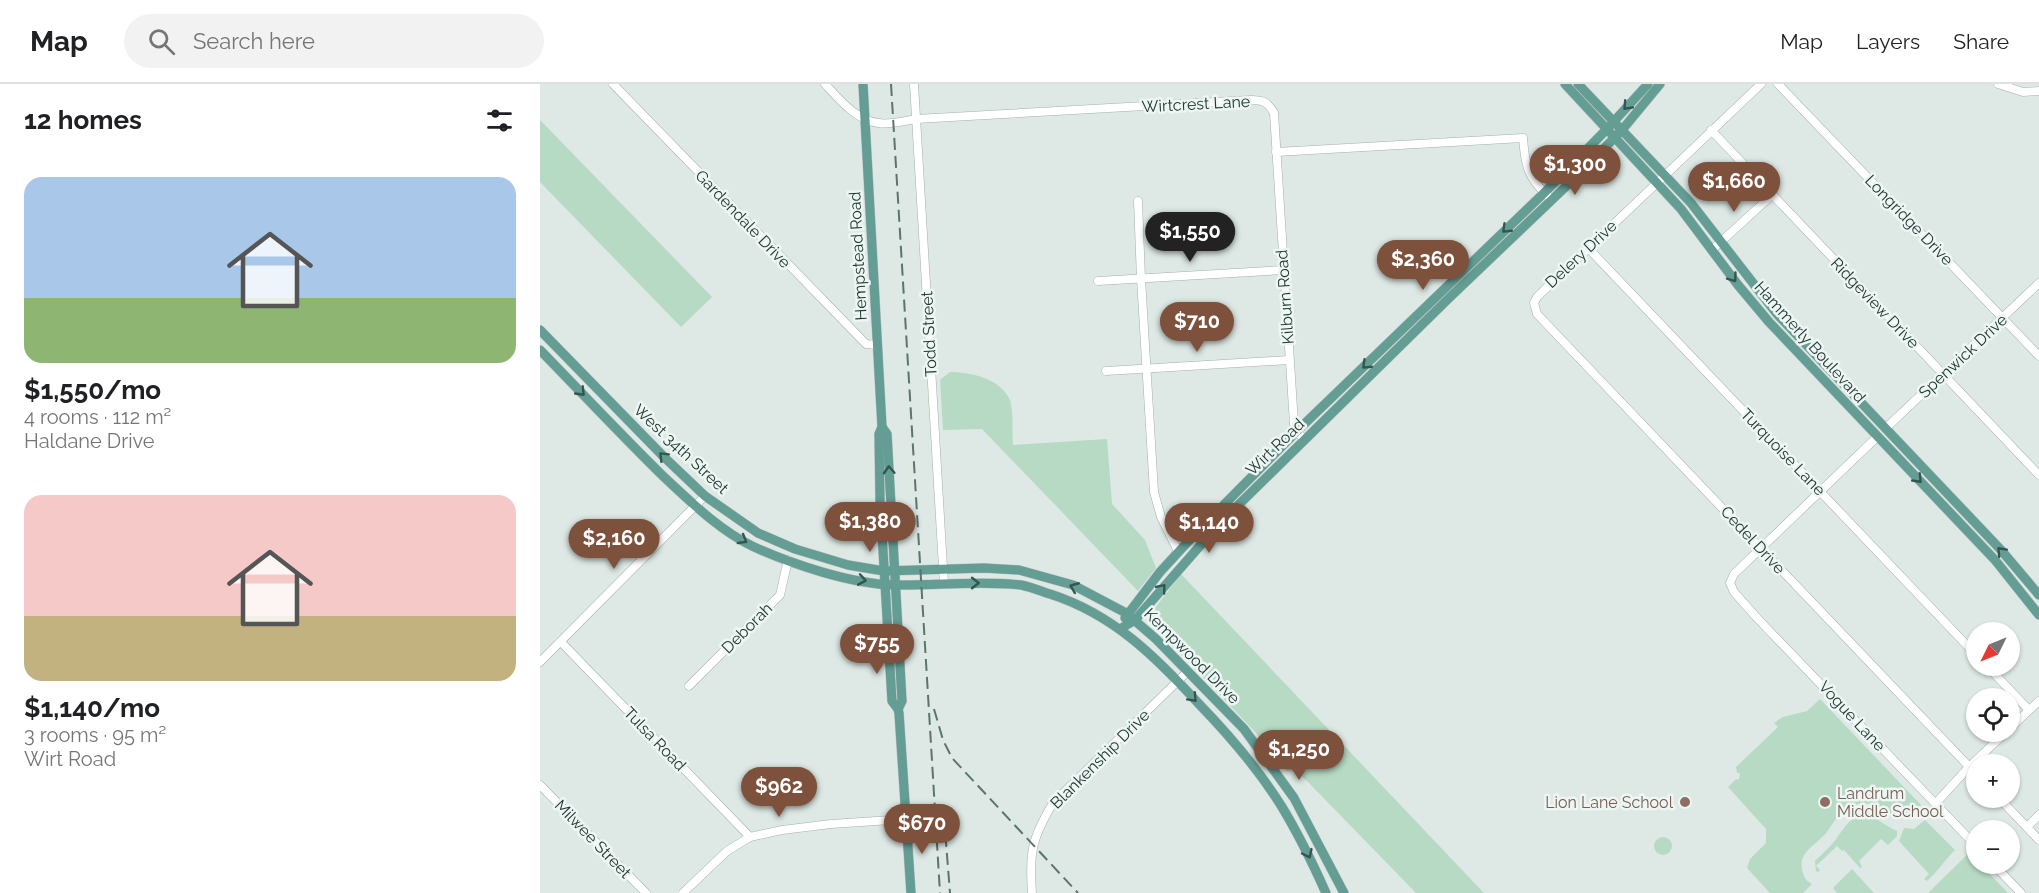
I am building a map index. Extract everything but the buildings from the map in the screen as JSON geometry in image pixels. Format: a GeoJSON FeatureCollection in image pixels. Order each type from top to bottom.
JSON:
{"type":"FeatureCollection","features":[{"type":"Feature","properties":{"kind":"main road","name":"Hempstead Road"},"geometry":{"type":"LineString","coordinates":[[863,84],[882,427],[878,441],[884,571],[890,585],[902,701],[898,709],[911,893]]}},
{"type":"Feature","properties":{"kind":"main road","name":"Hammerly Boulevard"},"geometry":{"type":"LineString","coordinates":[[1565,84],[1665,175],[1691,203],[1746,277],[1790,328],[2020,570],[2039,596]]}},
{"type":"Feature","properties":{"kind":"main road","name":"Hammerly Boulevard"},"geometry":{"type":"LineString","coordinates":[[1578,84],[1610,125]]}},
{"type":"Feature","properties":{"kind":"main road","name":"Wirt Road"},"geometry":{"type":"LineString","coordinates":[[1120,628],[1135,620],[1203,540],[1547,196],[1648,84]]}},
{"type":"Feature","properties":{"kind":"main road","name":"Wirt Road"},"geometry":{"type":"LineString","coordinates":[[1120,628],[1126,613],[1178,551],[1297,431],[1547,196],[1581,172],[1660,84]]}},
{"type":"Feature","properties":{"kind":"main road","name":"Hammerly Boulevard"},"geometry":{"type":"LineString","coordinates":[[1618,133],[1713,249],[1738,285],[1781,335],[1953,515],[2011,578],[2039,615]]}},
{"type":"Feature","properties":{"kind":"main road"},"geometry":{"type":"LineString","coordinates":[[1781,335],[1790,328]]}},
{"type":"Feature","properties":{"kind":"main road","name":"West 34th Street"},"geometry":{"type":"LineString","coordinates":[[540,330],[705,496],[742,524],[795,549],[848,565],[895,571]]}},
{"type":"Feature","properties":{"kind":"main road","name":"West 34th Street"},"geometry":{"type":"LineString","coordinates":[[540,350],[695,507],[733,534],[752,545],[788,560],[846,578],[890,585]]}},
{"type":"Feature","properties":{"kind":"main road"},"geometry":{"type":"LineString","coordinates":[[1852,410],[1880,429],[1886,428]]}},
{"type":"Feature","properties":{"kind":"main road"},"geometry":{"type":"LineString","coordinates":[[612,425],[623,416]]}},
{"type":"Feature","properties":{"kind":"main road","name":"Hempstead Road"},"geometry":{"type":"LineString","coordinates":[[882,427],[887,434],[895,571],[890,585]]}},
{"type":"Feature","properties":{"kind":"main road"},"geometry":{"type":"LineString","coordinates":[[1877,437],[1885,437],[1895,447],[1914,458]]}},
{"type":"Feature","properties":{"kind":"main road"},"geometry":{"type":"LineString","coordinates":[[1953,515],[1960,508]]}},
{"type":"Feature","properties":{"kind":"main road","name":"Kempwood Drive"},"geometry":{"type":"LineString","coordinates":[[895,571],[984,568],[1019,570],[1073,585],[1126,613],[1244,729],[1276,771],[1315,835],[1344,893]]}},
{"type":"Feature","properties":{"kind":"main road"},"geometry":{"type":"LineString","coordinates":[[2011,578],[2020,570]]}},
{"type":"Feature","properties":{"kind":"main road"},"geometry":{"type":"LineString","coordinates":[[1033,589],[1035,574]]}},
{"type":"Feature","properties":{"kind":"main road","name":"Kempwood Drive"},"geometry":{"type":"LineString","coordinates":[[890,585],[975,583],[1023,586],[1074,602],[1120,628],[1178,681],[1232,739],[1269,787],[1302,842],[1326,893]]}},
{"type":"Feature","properties":{"kind":"street","name":"Gardendale Drive"},"geometry":{"type":"LineString","coordinates":[[613,84],[866,344],[877,345]]}},
{"type":"Feature","properties":{"kind":"street"},"geometry":{"type":"LineString","coordinates":[[825,84],[846,106],[865,118]]}},
{"type":"Feature","properties":{"kind":"street","name":"Todd Street"},"geometry":{"type":"LineString","coordinates":[[914,84],[944,584]]}},
{"type":"Feature","properties":{"kind":"street","name":"Delery Drive"},"geometry":{"type":"LineString","coordinates":[[1534,303],[1537,297],[1761,84]]}},
{"type":"Feature","properties":{"kind":"street","name":"Longridge Drive"},"geometry":{"type":"LineString","coordinates":[[1778,84],[2039,356]]}},
{"type":"Feature","properties":{"kind":"street"},"geometry":{"type":"LineString","coordinates":[[1998,84],[2023,92],[2039,91]]}},
{"type":"Feature","properties":{"kind":"street","name":"Wirtcrest Lane"},"geometry":{"type":"LineString","coordinates":[[865,118],[879,123],[1262,100],[1270,105],[1274,113],[1276,152]]}},
{"type":"Feature","properties":{"kind":"street","name":"Ridgeview Drive"},"geometry":{"type":"LineString","coordinates":[[1712,130],[2039,475]]}},
{"type":"Feature","properties":{"kind":"street"},"geometry":{"type":"LineString","coordinates":[[1276,152],[1523,138],[1525,164],[1547,196]]}},
{"type":"Feature","properties":{"kind":"street","name":"Kilburn Road"},"geometry":{"type":"LineString","coordinates":[[1276,152],[1289,360],[1297,431]]}},
{"type":"Feature","properties":{"kind":"street"},"geometry":{"type":"LineString","coordinates":[[1713,249],[1772,195]]}},
{"type":"Feature","properties":{"kind":"street"},"geometry":{"type":"LineString","coordinates":[[1138,201],[1154,492],[1161,518],[1178,551]]}},
{"type":"Feature","properties":{"kind":"street","name":"Turquoise Lane"},"geometry":{"type":"LineString","coordinates":[[1588,248],[1966,644]]}},
{"type":"Feature","properties":{"kind":"street"},"geometry":{"type":"LineString","coordinates":[[1098,281],[1283,270]]}},
{"type":"Feature","properties":{"kind":"street","name":"Spenwick Drive"},"geometry":{"type":"LineString","coordinates":[[1886,428],[2039,283]]}},
{"type":"Feature","properties":{"kind":"street","name":"Cedel Drive"},"geometry":{"type":"LineString","coordinates":[[1534,303],[1537,314],[1966,764]]}},
{"type":"Feature","properties":{"kind":"street"},"geometry":{"type":"LineString","coordinates":[[1106,371],[1289,360]]}},
{"type":"Feature","properties":{"kind":"street"},"geometry":{"type":"LineString","coordinates":[[1297,431],[1304,440]]}},
{"type":"Feature","properties":{"kind":"street"},"geometry":{"type":"LineString","coordinates":[[1761,549],[1877,437]]}},
{"type":"Feature","properties":{"kind":"street"},"geometry":{"type":"LineString","coordinates":[[540,662],[705,496]]}},
{"type":"Feature","properties":{"kind":"street","name":"Vogue Lane"},"geometry":{"type":"LineString","coordinates":[[1761,549],[1734,574],[1730,583],[1734,592],[1966,835]]}},
{"type":"Feature","properties":{"kind":"street","name":"Deborah"},"geometry":{"type":"LineString","coordinates":[[689,686],[780,595],[788,560]]}},
{"type":"Feature","properties":{"kind":"street","name":"Tulsa Road"},"geometry":{"type":"LineString","coordinates":[[561,642],[750,837]]}},
{"type":"Feature","properties":{"kind":"street","name":"Blankenship Drive"},"geometry":{"type":"LineString","coordinates":[[1032,893],[1029,862],[1032,845],[1037,828],[1053,803],[1187,672]]}},
{"type":"Feature","properties":{"kind":"street"},"geometry":{"type":"LineString","coordinates":[[1997,676],[2030,710]]}},
{"type":"Feature","properties":{"kind":"street"},"geometry":{"type":"LineString","coordinates":[[2020,719],[2039,701]]}},
{"type":"Feature","properties":{"kind":"street"},"geometry":{"type":"LineString","coordinates":[[1983,754],[1995,742]]}},
{"type":"Feature","properties":{"kind":"street"},"geometry":{"type":"LineString","coordinates":[[1936,803],[1966,770]]}},
{"type":"Feature","properties":{"kind":"street","name":"Milwee Street"},"geometry":{"type":"LineString","coordinates":[[540,785],[646,893]]}},
{"type":"Feature","properties":{"kind":"street"},"geometry":{"type":"LineString","coordinates":[[2009,808],[2039,840]]}},
{"type":"Feature","properties":{"kind":"street"},"geometry":{"type":"LineString","coordinates":[[2027,827],[2039,815]]}},
{"type":"Feature","properties":{"kind":"street"},"geometry":{"type":"LineString","coordinates":[[683,893],[727,851],[750,837],[782,830],[831,824],[906,819]]}},
{"type":"Feature","properties":{"kind":"street"},"geometry":{"type":"LineString","coordinates":[[2003,874],[2021,893]]}},
{"type":"Feature","properties":{"kind":"green space"},"geometry":{"type":"Polygon","coordinates":[[[540,120],[712,297],[681,327],[540,182],[540,120]]]}},
{"type":"Feature","properties":{"kind":"green space"},"geometry":{"type":"Polygon","coordinates":[[[950,372],[966,373],[983,378],[1004,391],[1012,408],[1013,445],[1107,439],[1112,504],[1145,540],[1156,568],[1138,591],[982,429],[943,430],[940,380],[950,372]]]}},
{"type":"Feature","properties":{"kind":"green space"},"geometry":{"type":"Polygon","coordinates":[[[1181,574],[1484,893],[1416,893],[1308,782],[1296,771],[1286,771],[1256,733],[1149,623],[1149,616],[1181,574]]]}},
{"type":"Feature","properties":{"kind":"green space"},"geometry":{"type":"Polygon","coordinates":[[[1820,699],[1921,805],[1911,814],[1902,817],[1867,804],[1856,804],[1843,811],[1840,809],[1838,811],[1840,813],[1826,833],[1804,856],[1802,868],[1804,876],[1812,884],[1803,893],[1770,893],[1747,868],[1750,859],[1766,843],[1766,829],[1728,787],[1739,779],[1740,773],[1737,773],[1736,767],[1778,727],[1774,723],[1783,717],[1807,711],[1820,699]]]}},
{"type":"Feature","properties":{"kind":"green space"},"geometry":{"type":"Polygon","coordinates":[[[1865,815],[1897,831],[1897,836],[1888,845],[1881,839],[1859,861],[1862,867],[1860,868],[1844,850],[1842,851],[1837,846],[1816,866],[1820,870],[1816,871],[1815,861],[1833,843],[1846,825],[1854,818],[1865,815]]]}},
{"type":"Feature","properties":{"kind":"green space"},"geometry":{"type":"Polygon","coordinates":[[[1925,820],[1955,850],[1927,881],[1924,879],[1929,874],[1899,841],[1904,828],[1914,829],[1925,820]]]}},
{"type":"Feature","properties":{"kind":"green space"},"geometry":{"type":"Polygon","coordinates":[[[1663,837],[1669,840],[1672,846],[1669,852],[1663,855],[1657,852],[1654,846],[1657,840],[1663,837]]]}},
{"type":"Feature","properties":{"kind":"green space"},"geometry":{"type":"Polygon","coordinates":[[[1966,856],[1966,874],[1990,874],[2008,893],[1928,893],[1966,856]]]}},
{"type":"Feature","properties":{"kind":"green space"},"geometry":{"type":"Polygon","coordinates":[[[1852,869],[1874,893],[1837,893],[1833,888],[1852,869]]]}},
{"type":"Feature","properties":{"kind":"railway"},"geometry":{"type":"LineString","coordinates":[[891,84],[940,893]]}},
{"type":"Feature","properties":{"kind":"railway"},"geometry":{"type":"LineString","coordinates":[[934,709],[943,740],[952,758],[1078,893]]}},
{"type":"Feature","properties":{"kind":"railway"},"geometry":{"type":"LineString","coordinates":[[944,817],[950,893]]}},
{"type":"Feature","properties":{"kind":"place","name":"Lion Lane School"},"geometry":{"type":"Point","coordinates":[1685,802]}},
{"type":"Feature","properties":{"kind":"place","name":"Landrum Middle School"},"geometry":{"type":"Point","coordinates":[1825,802]}}]}
